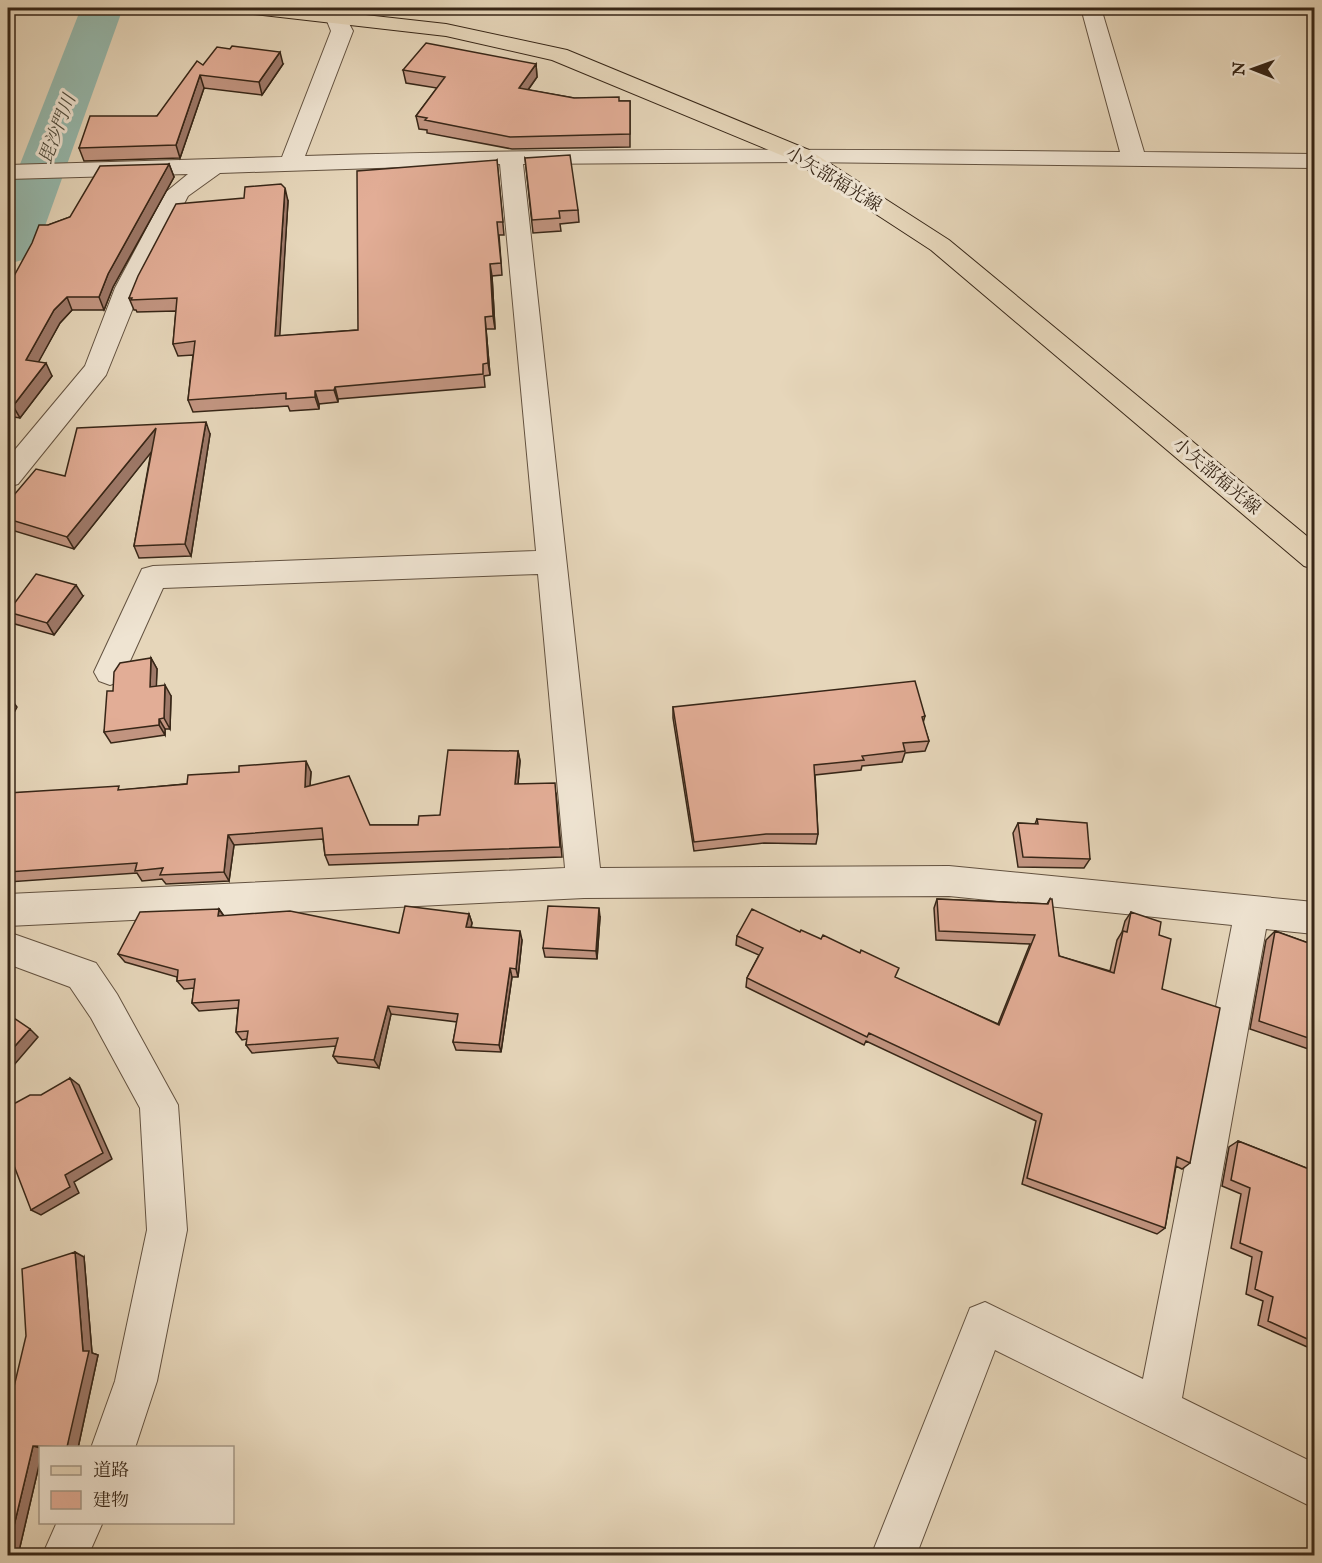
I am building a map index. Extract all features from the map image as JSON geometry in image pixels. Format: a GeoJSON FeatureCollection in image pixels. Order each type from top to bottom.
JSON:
{"type":"FeatureCollection","features":[{"type":"Feature","properties":{"kind":"main road","name":"小矢部福光線"},"geometry":{"type":"LineString","coordinates":[[253,8],[337,12],[446,30],[559,55],[801,155],[940,245],[1314,558]]}},
{"type":"Feature","properties":{"kind":"street"},"geometry":{"type":"LineString","coordinates":[[1091,8],[1134,159]]}},
{"type":"Feature","properties":{"kind":"street"},"geometry":{"type":"LineString","coordinates":[[291,163],[318,88],[342,31],[337,12]]}},
{"type":"Feature","properties":{"kind":"street"},"geometry":{"type":"LineString","coordinates":[[8,172],[511,157],[801,155],[1314,161]]}},
{"type":"Feature","properties":{"kind":"street"},"geometry":{"type":"LineString","coordinates":[[511,157],[584,883]]}},
{"type":"Feature","properties":{"kind":"street"},"geometry":{"type":"LineString","coordinates":[[8,477],[97,369],[128,288],[178,192],[214,166]]}},
{"type":"Feature","properties":{"kind":"street"},"geometry":{"type":"LineString","coordinates":[[110,672],[153,577],[552,562]]}},
{"type":"Feature","properties":{"kind":"street"},"geometry":{"type":"LineString","coordinates":[[8,910],[584,883],[949,881],[1314,918]]}},
{"type":"Feature","properties":{"kind":"street"},"geometry":{"type":"LineString","coordinates":[[1159,1409],[1252,911]]}},
{"type":"Feature","properties":{"kind":"street"},"geometry":{"type":"LineString","coordinates":[[8,948],[83,975],[104,1006],[159,1105],[167,1230],[136,1381],[114,1446]]}},
{"type":"Feature","properties":{"kind":"street"},"geometry":{"type":"LineString","coordinates":[[893,1556],[985,1323],[1314,1486]]}},
{"type":"Feature","properties":{"kind":"street"},"geometry":{"type":"LineString","coordinates":[[64,1556],[80,1524]]}},
{"type":"Feature","properties":{"kind":"building"},"geometry":{"type":"Polygon","coordinates":[[[426,43],[536,64],[519,88],[574,98],[619,97],[619,101],[630,101],[630,134],[510,137],[425,120],[427,118],[416,116],[445,77],[403,70],[426,43]]]}},
{"type":"Feature","properties":{"kind":"building"},"geometry":{"type":"Polygon","coordinates":[[[232,46],[280,52],[259,82],[200,75],[176,145],[79,148],[90,116],[157,116],[197,61],[203,65],[217,47],[230,49],[232,46]]]}},
{"type":"Feature","properties":{"kind":"building"},"geometry":{"type":"Polygon","coordinates":[[[570,155],[578,210],[559,211],[560,218],[532,220],[525,158],[570,155]]]}},
{"type":"Feature","properties":{"kind":"building"},"geometry":{"type":"Polygon","coordinates":[[[497,160],[503,222],[497,222],[501,263],[490,264],[493,316],[485,317],[488,363],[483,364],[483,374],[335,387],[334,390],[315,391],[315,397],[286,399],[286,393],[188,400],[195,341],[173,344],[177,298],[131,300],[132,298],[129,298],[176,204],[244,198],[245,187],[281,184],[285,188],[275,336],[358,330],[357,171],[497,160]]]}},
{"type":"Feature","properties":{"kind":"building"},"geometry":{"type":"Polygon","coordinates":[[[169,164],[108,274],[99,297],[67,297],[54,310],[26,360],[46,363],[13,406],[8,405],[8,329],[11,324],[8,322],[8,285],[32,243],[39,225],[48,225],[70,217],[100,166],[169,164]]]}},
{"type":"Feature","properties":{"kind":"building"},"geometry":{"type":"Polygon","coordinates":[[[206,422],[185,544],[134,546],[156,428],[67,537],[8,519],[8,502],[36,469],[65,476],[77,428],[206,422]]]}},
{"type":"Feature","properties":{"kind":"building"},"geometry":{"type":"Polygon","coordinates":[[[36,574],[76,585],[47,623],[8,612],[36,574]]]}},
{"type":"Feature","properties":{"kind":"building"},"geometry":{"type":"Polygon","coordinates":[[[151,658],[150,687],[165,685],[164,718],[159,719],[159,725],[104,732],[107,691],[113,691],[114,672],[120,663],[151,658]]]}},
{"type":"Feature","properties":{"kind":"building"},"geometry":{"type":"Polygon","coordinates":[[[915,681],[929,741],[903,743],[905,751],[862,756],[864,760],[814,765],[818,834],[766,834],[694,842],[673,707],[915,681]]]}},
{"type":"Feature","properties":{"kind":"building"},"geometry":{"type":"Polygon","coordinates":[[[448,750],[518,751],[515,784],[555,783],[560,847],[325,855],[322,828],[228,835],[224,872],[160,875],[163,868],[135,871],[137,863],[8,872],[8,793],[119,786],[118,790],[187,784],[188,775],[239,772],[239,766],[306,761],[305,787],[349,776],[370,825],[418,825],[419,816],[440,815],[448,750]]]}},
{"type":"Feature","properties":{"kind":"building"},"geometry":{"type":"Polygon","coordinates":[[[1037,819],[1087,823],[1090,859],[1023,857],[1018,823],[1038,824],[1037,819]]]}},
{"type":"Feature","properties":{"kind":"building"},"geometry":{"type":"Polygon","coordinates":[[[937,899],[1048,904],[1052,899],[1059,956],[1114,973],[1123,931],[1127,932],[1131,912],[1161,922],[1159,935],[1171,939],[1162,989],[1220,1008],[1190,1163],[1177,1157],[1165,1228],[1027,1178],[1042,1114],[869,1033],[867,1037],[747,978],[763,948],[737,936],[752,909],[800,932],[801,930],[821,939],[823,935],[860,953],[861,950],[899,968],[895,977],[999,1025],[1035,935],[939,931],[937,899]]]}},
{"type":"Feature","properties":{"kind":"building"},"geometry":{"type":"Polygon","coordinates":[[[405,906],[469,914],[466,927],[520,931],[516,969],[510,968],[499,1045],[453,1042],[458,1014],[388,1006],[374,1060],[333,1056],[338,1038],[246,1045],[248,1031],[236,1032],[239,1000],[192,1003],[195,979],[177,981],[178,970],[118,954],[140,912],[219,909],[218,916],[290,911],[399,933],[405,906]]]}},
{"type":"Feature","properties":{"kind":"building"},"geometry":{"type":"Polygon","coordinates":[[[548,906],[599,908],[596,951],[543,948],[548,906]]]}},
{"type":"Feature","properties":{"kind":"building"},"geometry":{"type":"Polygon","coordinates":[[[1275,931],[1314,945],[1314,1040],[1259,1021],[1275,931]]]}},
{"type":"Feature","properties":{"kind":"building"},"geometry":{"type":"Polygon","coordinates":[[[8,1014],[30,1029],[8,1054],[8,1014]]]}},
{"type":"Feature","properties":{"kind":"building"},"geometry":{"type":"Polygon","coordinates":[[[70,1078],[103,1153],[65,1175],[70,1187],[31,1210],[8,1150],[8,1107],[30,1095],[41,1095],[70,1078]]]}},
{"type":"Feature","properties":{"kind":"building"},"geometry":{"type":"Polygon","coordinates":[[[1238,1141],[1314,1171],[1314,1342],[1268,1321],[1273,1297],[1255,1289],[1262,1252],[1240,1243],[1250,1188],[1231,1180],[1238,1141]]]}},
{"type":"Feature","properties":{"kind":"building"},"geometry":{"type":"Polygon","coordinates":[[[75,1252],[83,1351],[89,1351],[67,1446],[33,1446],[8,1551],[8,1412],[26,1336],[22,1269],[75,1252]]]}},
{"type":"Feature","properties":{"kind":"waterway","name":"毘沙門川"},"geometry":{"type":"LineString","coordinates":[[8,248],[15,240],[102,8]]}}]}
